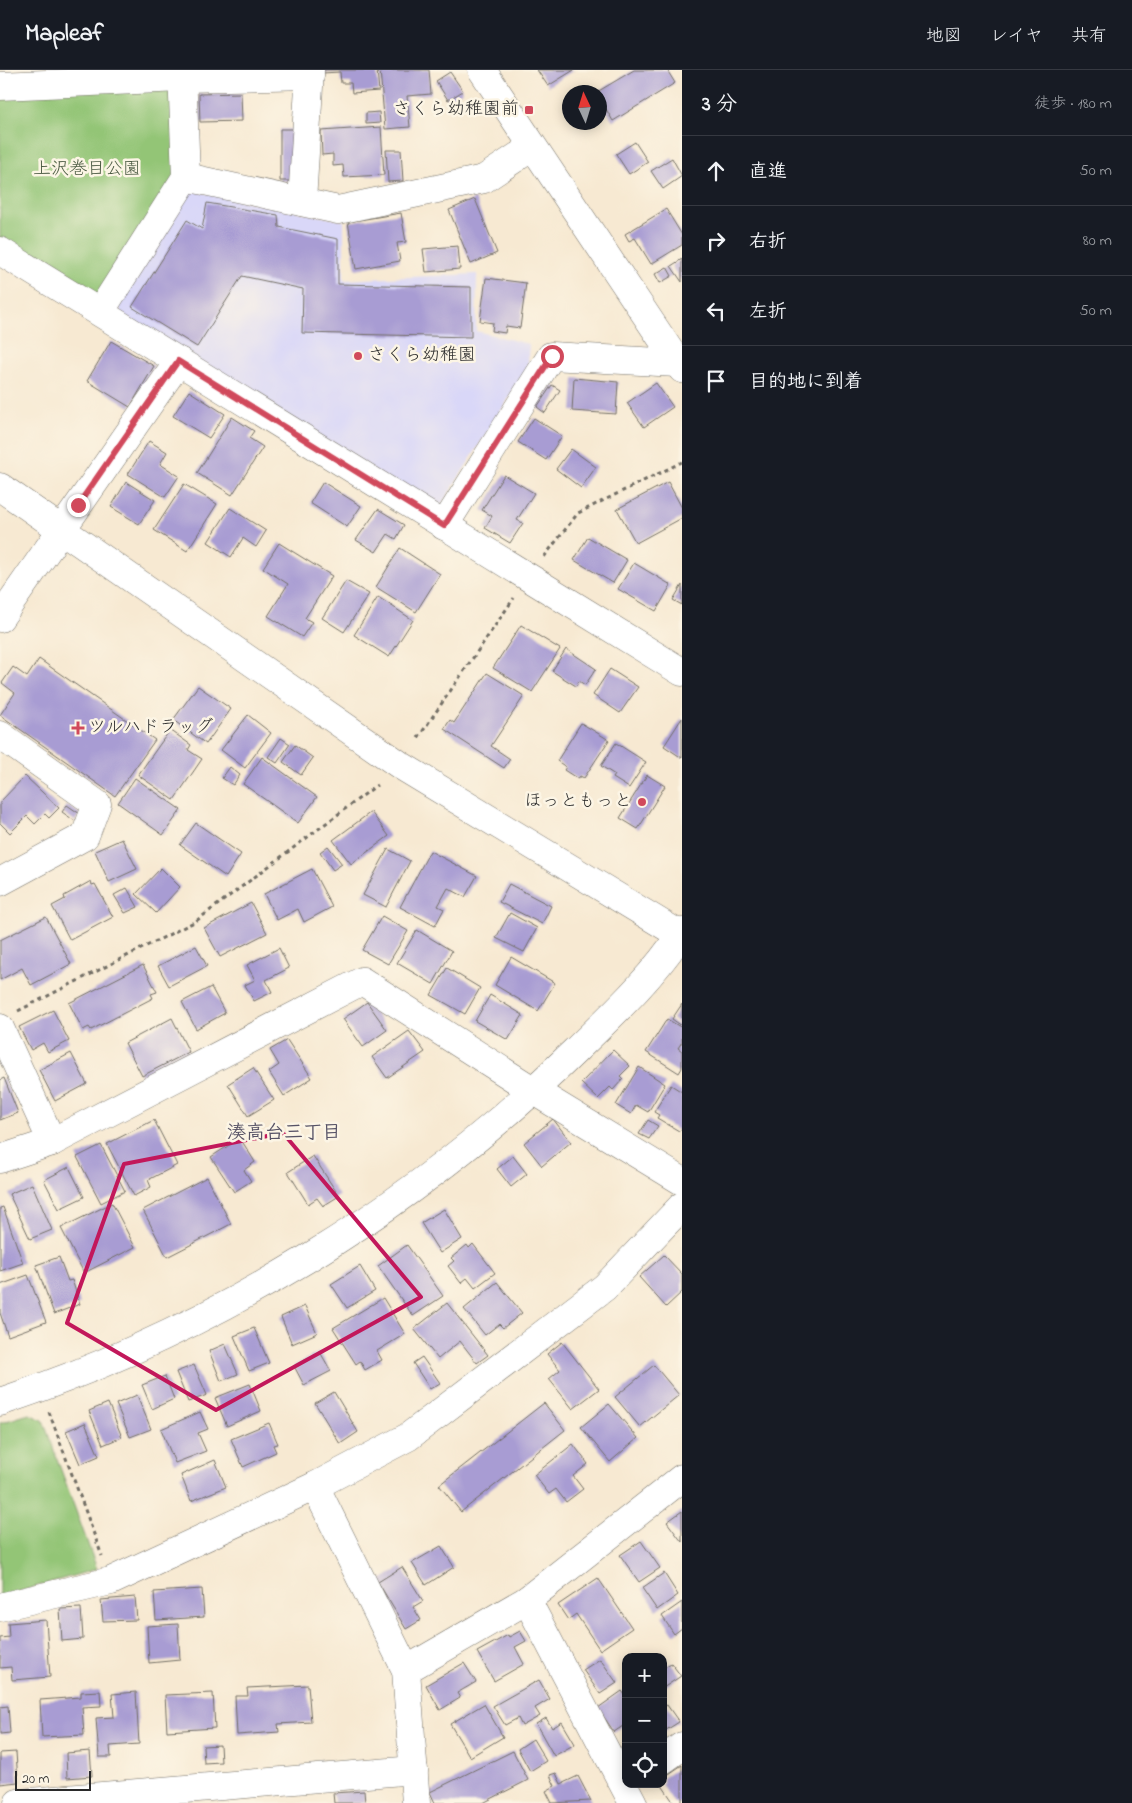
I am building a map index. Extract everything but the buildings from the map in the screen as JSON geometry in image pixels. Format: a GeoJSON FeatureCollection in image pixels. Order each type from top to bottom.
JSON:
{"type":"FeatureCollection","features":[{"type":"Feature","properties":{"kind":"street"},"geometry":{"type":"LineString","coordinates":[[482,70],[680,366]]}},
{"type":"Feature","properties":{"kind":"street"},"geometry":{"type":"LineString","coordinates":[[0,86],[182,74],[310,72],[302,202]]}},
{"type":"Feature","properties":{"kind":"street"},"geometry":{"type":"LineString","coordinates":[[100,312],[186,177],[182,74]]}},
{"type":"Feature","properties":{"kind":"street"},"geometry":{"type":"LineString","coordinates":[[186,177],[338,210],[484,179],[532,147]]}},
{"type":"Feature","properties":{"kind":"street"},"geometry":{"type":"LineString","coordinates":[[0,251],[682,672]]}},
{"type":"Feature","properties":{"kind":"street"},"geometry":{"type":"LineString","coordinates":[[444,526],[552,356],[680,366]]}},
{"type":"Feature","properties":{"kind":"street"},"geometry":{"type":"LineString","coordinates":[[0,618],[178,361]]}},
{"type":"Feature","properties":{"kind":"street"},"geometry":{"type":"LineString","coordinates":[[0,487],[400,765],[681,934],[633,994],[534,1091],[483,1134],[380,1212],[272,1280],[171,1333],[40,1388],[0,1402]]}},
{"type":"Feature","properties":{"kind":"street"},"geometry":{"type":"LineString","coordinates":[[0,735],[98,804],[85,836],[0,882]]}},
{"type":"Feature","properties":{"kind":"street"},"geometry":{"type":"LineString","coordinates":[[0,1159],[52,1142],[362,981],[534,1091],[682,1181]]}},
{"type":"Feature","properties":{"kind":"street"},"geometry":{"type":"LineString","coordinates":[[9,1020],[52,1142]]}},
{"type":"Feature","properties":{"kind":"street"},"geometry":{"type":"LineString","coordinates":[[0,1607],[111,1581],[315,1486],[408,1437],[605,1287],[682,1206]]}},
{"type":"Feature","properties":{"kind":"street"},"geometry":{"type":"LineString","coordinates":[[406,1670],[527,1600],[682,1478]]}},
{"type":"Feature","properties":{"kind":"street"},"geometry":{"type":"LineString","coordinates":[[315,1486],[406,1670],[416,1803]]}},
{"type":"Feature","properties":{"kind":"street"},"geometry":{"type":"LineString","coordinates":[[527,1600],[629,1792]]}},
{"type":"Feature","properties":{"kind":"street"},"geometry":{"type":"LineString","coordinates":[[667,1757],[682,1746]]}},
{"type":"Feature","properties":{"kind":"street"},"geometry":{"type":"LineString","coordinates":[[18,1803],[414,1770]]}},
{"type":"Feature","properties":{"kind":"path"},"geometry":{"type":"LineString","coordinates":[[9,1020],[196,921],[377,785]]}},
{"type":"Feature","properties":{"kind":"path"},"geometry":{"type":"LineString","coordinates":[[46,1405],[111,1581]]}},
{"type":"Feature","properties":{"kind":"highlighted area"},"geometry":{"type":"Polygon","coordinates":[[[283,1133],[421,1297],[216,1410],[67,1323],[124,1164],[283,1133]]]}},
{"type":"Feature","properties":{"kind":"shaded area","name":"さくら幼稚園"},"geometry":{"type":"Polygon","coordinates":[[[190,190],[344,221],[344,280],[477,274],[476,331],[529,344],[528,368],[437,512],[121,314],[118,302],[190,190]]]}},
{"type":"Feature","properties":{"kind":"green space","name":"上沢巻目公園"},"geometry":{"type":"Polygon","coordinates":[[[182,78],[186,177],[100,312],[0,251],[0,86],[182,78]]]}},
{"type":"Feature","properties":{"kind":"green space"},"geometry":{"type":"Polygon","coordinates":[[[29,1414],[43,1420],[97,1569],[0,1597],[0,1423],[29,1414]]]}},
{"type":"Feature","properties":{"kind":"place","name":"さくら幼稚園前"},"geometry":{"type":"Point","coordinates":[529,110]}},
{"type":"Feature","properties":{"kind":"place","name":"さくら幼稚園"},"geometry":{"type":"Point","coordinates":[358,356]}},
{"type":"Feature","properties":{"kind":"place","name":"ツルハドラッグ"},"geometry":{"type":"Point","coordinates":[78,728]}},
{"type":"Feature","properties":{"kind":"place","name":"ほっともっと"},"geometry":{"type":"Point","coordinates":[642,802]}},
{"type":"Feature","properties":{"kind":"district","name":"湊高台三丁目"},"geometry":{"type":"Point","coordinates":[284,1133]}},
{"type":"Feature","properties":{"kind":"route"},"geometry":{"type":"LineString","coordinates":[[78,505],[178,361],[444,526],[552,356]]}}]}
